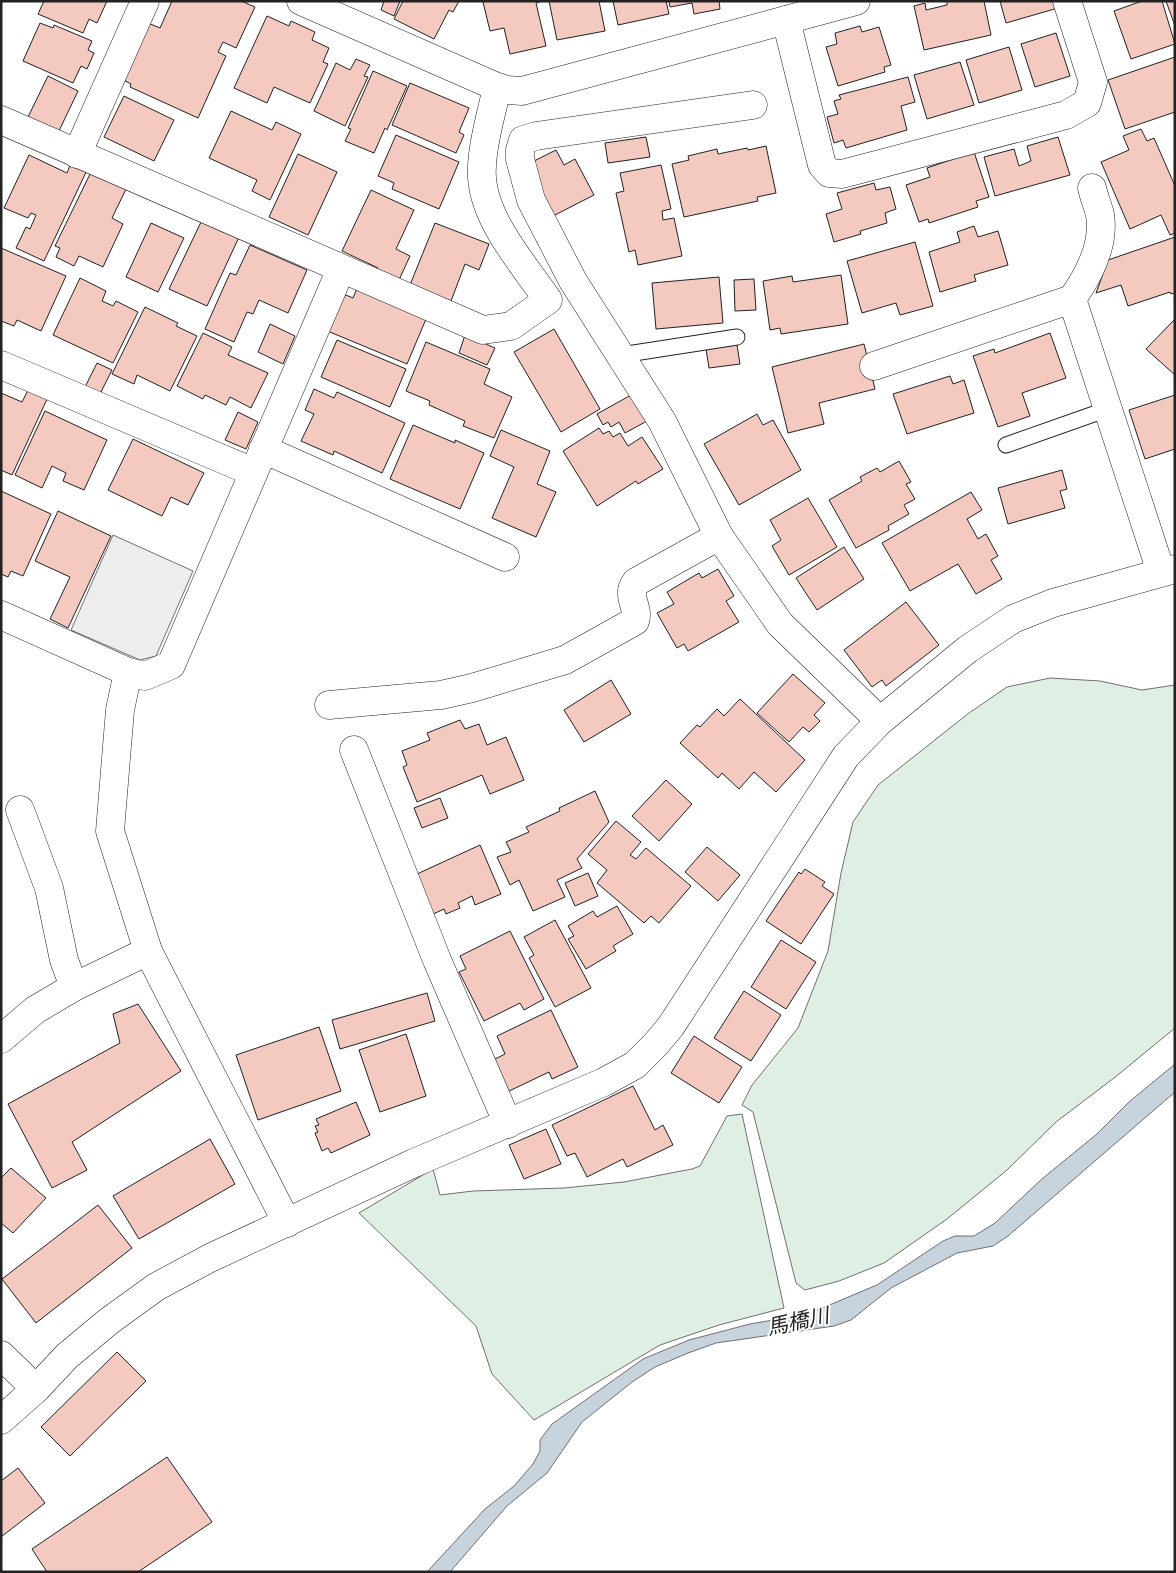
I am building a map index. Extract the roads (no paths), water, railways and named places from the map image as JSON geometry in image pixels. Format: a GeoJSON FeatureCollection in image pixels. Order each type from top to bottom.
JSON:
{"type":"FeatureCollection","features":[{"type":"Feature","properties":{"kind":"street"},"geometry":{"type":"LineString","coordinates":[[77,154],[145,1]]}},
{"type":"Feature","properties":{"kind":"street"},"geometry":{"type":"LineString","coordinates":[[301,1],[498,87],[522,91],[856,1]]}},
{"type":"Feature","properties":{"kind":"street"},"geometry":{"type":"LineString","coordinates":[[786,20],[822,165],[829,173],[842,174],[1066,115],[1087,103],[1093,82],[1067,1]]}},
{"type":"Feature","properties":{"kind":"street"},"geometry":{"type":"LineString","coordinates":[[498,87],[484,146],[481,167],[482,184],[494,218],[504,237],[548,300]]}},
{"type":"Feature","properties":{"kind":"street"},"geometry":{"type":"LineString","coordinates":[[753,105],[536,136],[523,140],[520,159],[531,200],[573,281],[662,422],[719,536],[780,624],[880,721]]}},
{"type":"Feature","properties":{"kind":"street"},"geometry":{"type":"LineString","coordinates":[[1,120],[483,330],[510,326],[573,281]]}},
{"type":"Feature","properties":{"kind":"street"},"geometry":{"type":"LineString","coordinates":[[874,366],[1072,299],[1081,287],[1097,252],[1100,221],[1092,188]]}},
{"type":"Feature","properties":{"kind":"street"},"geometry":{"type":"LineString","coordinates":[[1,615],[128,672],[145,676],[171,665],[341,269]]}},
{"type":"Feature","properties":{"kind":"street"},"geometry":{"type":"LineString","coordinates":[[1,1420],[36,1389],[74,1350],[109,1321],[156,1287],[210,1258],[414,1163],[604,1082],[635,1064],[671,1026],[715,961],[846,756],[880,721],[968,649],[1013,619],[1053,603],[1168,571],[1108,409],[1072,299]]}},
{"type":"Feature","properties":{"kind":"street"},"geometry":{"type":"LineString","coordinates":[[1,365],[258,461],[505,558]]}},
{"type":"Feature","properties":{"kind":"street"},"geometry":{"type":"LineString","coordinates":[[329,704],[441,695],[472,688],[565,660],[635,621],[636,610],[631,595],[632,588],[636,582],[719,536]]}},
{"type":"Feature","properties":{"kind":"street"},"geometry":{"type":"LineString","coordinates":[[128,672],[120,710],[110,830],[148,951],[287,1223]]}},
{"type":"Feature","properties":{"kind":"street"},"geometry":{"type":"LineString","coordinates":[[354,750],[437,960],[508,1124]]}},
{"type":"Feature","properties":{"kind":"street"},"geometry":{"type":"LineString","coordinates":[[20,810],[49,888],[64,960],[74,987]]}},
{"type":"Feature","properties":{"kind":"street"},"geometry":{"type":"LineString","coordinates":[[1,1039],[35,1010],[74,987],[148,951]]}},
{"type":"Feature","properties":{"kind":"street"},"geometry":{"type":"LineString","coordinates":[[1,1355],[36,1389]]}},
{"type":"Feature","properties":{"kind":"lane"},"geometry":{"type":"LineString","coordinates":[[621,355],[737,337]]}},
{"type":"Feature","properties":{"kind":"lane"},"geometry":{"type":"LineString","coordinates":[[1006,445],[1108,409]]}},
{"type":"Feature","properties":{"kind":"water","name":"馬橋川"},"geometry":{"type":"Polygon","coordinates":[[[1175,1064],[1175,1092],[1008,1236],[993,1246],[957,1253],[891,1288],[851,1320],[834,1326],[716,1343],[655,1367],[632,1382],[582,1422],[547,1473],[507,1506],[450,1572],[427,1572],[485,1509],[514,1486],[533,1464],[540,1451],[540,1440],[552,1424],[643,1359],[689,1340],[750,1324],[808,1314],[877,1285],[943,1241],[955,1236],[974,1236],[995,1223],[1043,1178],[1097,1134],[1129,1102],[1175,1064]]]}}]}
